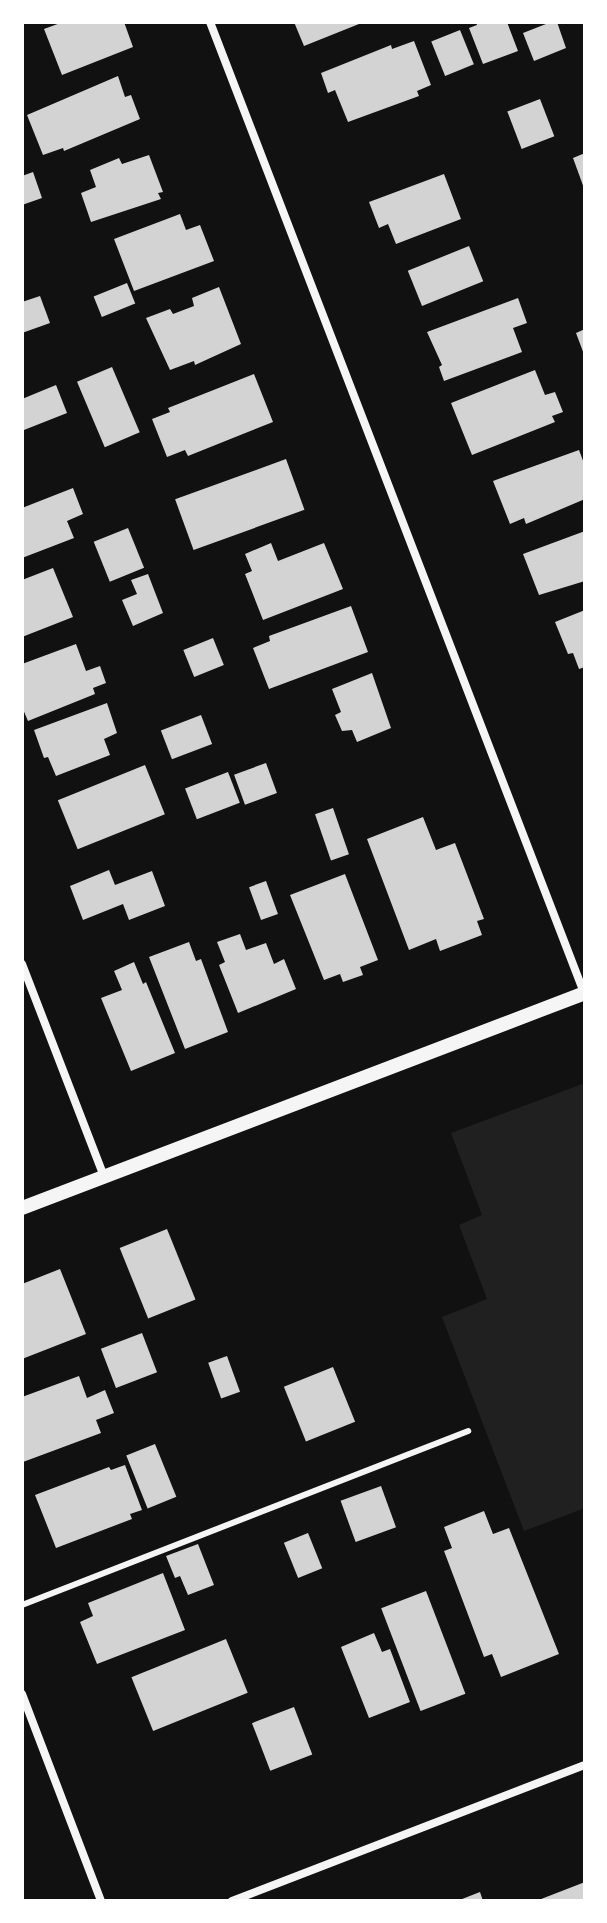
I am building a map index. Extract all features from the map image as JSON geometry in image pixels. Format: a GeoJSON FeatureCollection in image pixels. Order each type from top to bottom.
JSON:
{"type":"FeatureCollection","features":[{"type":"Feature","properties":{"kind":"street"},"geometry":{"type":"LineString","coordinates":[[22,1208],[585,993],[210,22]]}},
{"type":"Feature","properties":{"kind":"street"},"geometry":{"type":"LineString","coordinates":[[22,964],[104,1177]]}},
{"type":"Feature","properties":{"kind":"street"},"geometry":{"type":"LineString","coordinates":[[22,1694],[101,1901]]}},
{"type":"Feature","properties":{"kind":"street"},"geometry":{"type":"LineString","coordinates":[[232,1901],[585,1765]]}},
{"type":"Feature","properties":{"kind":"lane"},"geometry":{"type":"LineString","coordinates":[[22,1605],[468,1431]]}},
{"type":"Feature","properties":{"kind":"shaded area"},"geometry":{"type":"Polygon","coordinates":[[[585,1083],[585,1508],[524,1531],[442,1317],[487,1299],[459,1225],[482,1215],[451,1133],[585,1083]]]}},
{"type":"Feature","properties":{"kind":"building"},"geometry":{"type":"Polygon","coordinates":[[[63,22],[124,22],[133,47],[62,75],[44,29],[63,22]]]}},
{"type":"Feature","properties":{"kind":"building"},"geometry":{"type":"Polygon","coordinates":[[[294,22],[364,22],[304,46],[294,22]]]}},
{"type":"Feature","properties":{"kind":"building"},"geometry":{"type":"Polygon","coordinates":[[[476,22],[507,22],[518,51],[483,64],[469,28],[477,25],[476,22]]]}},
{"type":"Feature","properties":{"kind":"building"},"geometry":{"type":"Polygon","coordinates":[[[557,22],[566,48],[534,61],[523,33],[557,22]]]}},
{"type":"Feature","properties":{"kind":"building"},"geometry":{"type":"Polygon","coordinates":[[[460,30],[474,64],[445,76],[431,42],[460,30]]]}},
{"type":"Feature","properties":{"kind":"building"},"geometry":{"type":"Polygon","coordinates":[[[414,41],[431,85],[417,91],[419,96],[348,122],[335,90],[328,93],[321,73],[391,45],[392,49],[414,41]]]}},
{"type":"Feature","properties":{"kind":"building"},"geometry":{"type":"Polygon","coordinates":[[[118,76],[125,97],[131,95],[140,119],[64,151],[63,148],[43,155],[27,115],[118,76]]]}},
{"type":"Feature","properties":{"kind":"building"},"geometry":{"type":"Polygon","coordinates":[[[540,99],[554,136],[522,149],[507,112],[540,99]]]}},
{"type":"Feature","properties":{"kind":"building"},"geometry":{"type":"Polygon","coordinates":[[[585,153],[585,191],[573,158],[585,153]]]}},
{"type":"Feature","properties":{"kind":"building"},"geometry":{"type":"Polygon","coordinates":[[[149,155],[163,192],[158,193],[161,199],[91,222],[81,193],[96,187],[90,170],[119,158],[122,164],[149,155]]]}},
{"type":"Feature","properties":{"kind":"building"},"geometry":{"type":"Polygon","coordinates":[[[33,172],[42,198],[22,205],[22,176],[33,172]]]}},
{"type":"Feature","properties":{"kind":"building"},"geometry":{"type":"Polygon","coordinates":[[[444,174],[461,219],[396,244],[388,224],[379,228],[369,202],[444,174]]]}},
{"type":"Feature","properties":{"kind":"building"},"geometry":{"type":"Polygon","coordinates":[[[180,214],[186,230],[200,225],[214,261],[134,291],[114,239],[180,214]]]}},
{"type":"Feature","properties":{"kind":"building"},"geometry":{"type":"Polygon","coordinates":[[[469,246],[483,281],[422,306],[408,271],[469,246]]]}},
{"type":"Feature","properties":{"kind":"building"},"geometry":{"type":"Polygon","coordinates":[[[127,283],[135,303],[102,317],[94,296],[127,283]]]}},
{"type":"Feature","properties":{"kind":"building"},"geometry":{"type":"Polygon","coordinates":[[[219,287],[241,344],[195,365],[194,361],[170,370],[146,318],[170,309],[173,314],[194,306],[192,298],[219,287]]]}},
{"type":"Feature","properties":{"kind":"building"},"geometry":{"type":"Polygon","coordinates":[[[40,296],[50,323],[22,333],[22,302],[40,296]]]}},
{"type":"Feature","properties":{"kind":"building"},"geometry":{"type":"Polygon","coordinates":[[[518,298],[527,323],[513,328],[522,352],[444,381],[439,367],[442,365],[427,332],[518,298]]]}},
{"type":"Feature","properties":{"kind":"building"},"geometry":{"type":"Polygon","coordinates":[[[585,329],[585,357],[576,333],[585,329]]]}},
{"type":"Feature","properties":{"kind":"building"},"geometry":{"type":"Polygon","coordinates":[[[112,367],[140,432],[105,447],[77,382],[112,367]]]}},
{"type":"Feature","properties":{"kind":"building"},"geometry":{"type":"Polygon","coordinates":[[[535,370],[545,395],[555,392],[563,412],[552,416],[555,422],[472,455],[451,403],[535,370]]]}},
{"type":"Feature","properties":{"kind":"building"},"geometry":{"type":"Polygon","coordinates":[[[254,374],[273,422],[188,456],[185,450],[167,457],[152,419],[170,412],[168,408],[254,374]]]}},
{"type":"Feature","properties":{"kind":"building"},"geometry":{"type":"Polygon","coordinates":[[[56,385],[67,413],[24,430],[22,399],[56,385]]]}},
{"type":"Feature","properties":{"kind":"building"},"geometry":{"type":"Polygon","coordinates":[[[579,450],[585,466],[585,499],[526,524],[524,518],[510,524],[493,481],[579,450]]]}},
{"type":"Feature","properties":{"kind":"building"},"geometry":{"type":"Polygon","coordinates":[[[286,459],[304,510],[194,550],[175,499],[286,459]]]}},
{"type":"Feature","properties":{"kind":"building"},"geometry":{"type":"Polygon","coordinates":[[[73,488],[83,514],[67,521],[74,538],[22,558],[22,508],[73,488]]]}},
{"type":"Feature","properties":{"kind":"building"},"geometry":{"type":"Polygon","coordinates":[[[128,528],[144,568],[110,582],[94,542],[128,528]]]}},
{"type":"Feature","properties":{"kind":"building"},"geometry":{"type":"Polygon","coordinates":[[[585,531],[585,581],[539,595],[523,554],[585,531]]]}},
{"type":"Feature","properties":{"kind":"building"},"geometry":{"type":"Polygon","coordinates":[[[271,543],[278,561],[324,543],[343,589],[263,620],[245,574],[252,571],[245,554],[271,543]]]}},
{"type":"Feature","properties":{"kind":"building"},"geometry":{"type":"Polygon","coordinates":[[[53,568],[73,617],[22,637],[22,580],[53,568]]]}},
{"type":"Feature","properties":{"kind":"building"},"geometry":{"type":"Polygon","coordinates":[[[148,574],[163,613],[133,626],[122,600],[137,594],[131,580],[148,574]]]}},
{"type":"Feature","properties":{"kind":"building"},"geometry":{"type":"Polygon","coordinates":[[[351,606],[368,652],[269,689],[253,648],[270,641],[269,636],[351,606]]]}},
{"type":"Feature","properties":{"kind":"building"},"geometry":{"type":"Polygon","coordinates":[[[585,610],[585,667],[579,669],[573,653],[568,654],[555,622],[585,610]]]}},
{"type":"Feature","properties":{"kind":"building"},"geometry":{"type":"Polygon","coordinates":[[[213,638],[224,665],[194,677],[183,650],[213,638]]]}},
{"type":"Feature","properties":{"kind":"building"},"geometry":{"type":"Polygon","coordinates":[[[76,644],[86,671],[100,666],[106,683],[93,688],[95,694],[28,721],[22,707],[22,664],[76,644]]]}},
{"type":"Feature","properties":{"kind":"building"},"geometry":{"type":"Polygon","coordinates":[[[372,673],[391,728],[357,742],[352,730],[342,731],[335,715],[341,712],[332,689],[372,673]]]}},
{"type":"Feature","properties":{"kind":"building"},"geometry":{"type":"Polygon","coordinates":[[[107,703],[117,733],[104,739],[110,755],[56,776],[48,757],[44,758],[34,730],[107,703]]]}},
{"type":"Feature","properties":{"kind":"building"},"geometry":{"type":"Polygon","coordinates":[[[201,715],[212,744],[172,759],[161,730],[201,715]]]}},
{"type":"Feature","properties":{"kind":"building"},"geometry":{"type":"Polygon","coordinates":[[[266,763],[277,793],[245,805],[234,775],[266,763]]]}},
{"type":"Feature","properties":{"kind":"building"},"geometry":{"type":"Polygon","coordinates":[[[145,765],[165,814],[78,849],[58,800],[145,765]]]}},
{"type":"Feature","properties":{"kind":"building"},"geometry":{"type":"Polygon","coordinates":[[[228,772],[240,803],[197,819],[185,788],[228,772]]]}},
{"type":"Feature","properties":{"kind":"building"},"geometry":{"type":"Polygon","coordinates":[[[333,808],[349,854],[331,861],[315,814],[333,808]]]}},
{"type":"Feature","properties":{"kind":"building"},"geometry":{"type":"Polygon","coordinates":[[[423,817],[436,850],[455,843],[484,919],[477,921],[482,935],[440,951],[436,939],[409,950],[367,839],[423,817]]]}},
{"type":"Feature","properties":{"kind":"building"},"geometry":{"type":"Polygon","coordinates":[[[109,870],[115,885],[152,871],[165,906],[129,920],[123,904],[83,920],[70,886],[109,870]]]}},
{"type":"Feature","properties":{"kind":"building"},"geometry":{"type":"Polygon","coordinates":[[[345,874],[378,960],[360,967],[363,975],[343,982],[340,974],[324,980],[290,895],[345,874]]]}},
{"type":"Feature","properties":{"kind":"building"},"geometry":{"type":"Polygon","coordinates":[[[266,881],[278,914],[261,920],[249,887],[266,881]]]}},
{"type":"Feature","properties":{"kind":"building"},"geometry":{"type":"Polygon","coordinates":[[[240,934],[246,950],[266,943],[274,964],[284,959],[296,989],[238,1013],[219,965],[225,962],[217,942],[240,934]]]}},
{"type":"Feature","properties":{"kind":"building"},"geometry":{"type":"Polygon","coordinates":[[[189,942],[196,961],[201,959],[228,1032],[185,1049],[149,957],[189,942]]]}},
{"type":"Feature","properties":{"kind":"building"},"geometry":{"type":"Polygon","coordinates":[[[134,962],[143,984],[146,982],[175,1053],[131,1071],[101,998],[122,990],[114,971],[134,962]]]}},
{"type":"Feature","properties":{"kind":"building"},"geometry":{"type":"Polygon","coordinates":[[[167,1229],[195,1299],[148,1319],[120,1248],[167,1229]]]}},
{"type":"Feature","properties":{"kind":"building"},"geometry":{"type":"Polygon","coordinates":[[[60,1269],[86,1334],[22,1359],[22,1284],[60,1269]]]}},
{"type":"Feature","properties":{"kind":"building"},"geometry":{"type":"Polygon","coordinates":[[[142,1333],[157,1372],[116,1388],[101,1349],[142,1333]]]}},
{"type":"Feature","properties":{"kind":"building"},"geometry":{"type":"Polygon","coordinates":[[[227,1356],[240,1392],[221,1399],[208,1363],[227,1356]]]}},
{"type":"Feature","properties":{"kind":"building"},"geometry":{"type":"Polygon","coordinates":[[[333,1367],[355,1422],[306,1442],[284,1387],[333,1367]]]}},
{"type":"Feature","properties":{"kind":"building"},"geometry":{"type":"Polygon","coordinates":[[[79,1376],[87,1398],[105,1390],[114,1413],[96,1420],[101,1433],[23,1462],[22,1397],[79,1376]]]}},
{"type":"Feature","properties":{"kind":"building"},"geometry":{"type":"Polygon","coordinates":[[[155,1444],[176,1497],[148,1508],[126,1456],[155,1444]]]}},
{"type":"Feature","properties":{"kind":"building"},"geometry":{"type":"Polygon","coordinates":[[[125,1465],[142,1510],[130,1514],[132,1519],[56,1548],[35,1495],[109,1467],[111,1470],[125,1465]]]}},
{"type":"Feature","properties":{"kind":"building"},"geometry":{"type":"Polygon","coordinates":[[[381,1486],[396,1527],[356,1542],[341,1501],[381,1486]]]}},
{"type":"Feature","properties":{"kind":"building"},"geometry":{"type":"Polygon","coordinates":[[[484,1511],[493,1534],[509,1528],[559,1654],[501,1677],[492,1654],[484,1657],[444,1551],[452,1548],[444,1527],[484,1511]]]}},
{"type":"Feature","properties":{"kind":"building"},"geometry":{"type":"Polygon","coordinates":[[[308,1533],[322,1568],[298,1578],[284,1543],[308,1533]]]}},
{"type":"Feature","properties":{"kind":"building"},"geometry":{"type":"Polygon","coordinates":[[[198,1544],[214,1585],[188,1595],[180,1576],[175,1578],[166,1556],[198,1544]]]}},
{"type":"Feature","properties":{"kind":"building"},"geometry":{"type":"Polygon","coordinates":[[[163,1573],[185,1630],[97,1664],[80,1622],[93,1616],[88,1603],[163,1573]]]}},
{"type":"Feature","properties":{"kind":"building"},"geometry":{"type":"Polygon","coordinates":[[[426,1591],[465,1694],[421,1711],[381,1608],[426,1591]]]}},
{"type":"Feature","properties":{"kind":"building"},"geometry":{"type":"Polygon","coordinates":[[[374,1633],[382,1652],[390,1649],[410,1702],[369,1718],[341,1647],[374,1633]]]}},
{"type":"Feature","properties":{"kind":"building"},"geometry":{"type":"Polygon","coordinates":[[[226,1639],[248,1693],[153,1731],[131,1677],[226,1639]]]}},
{"type":"Feature","properties":{"kind":"building"},"geometry":{"type":"Polygon","coordinates":[[[294,1707],[312,1755],[270,1771],[252,1723],[294,1707]]]}},
{"type":"Feature","properties":{"kind":"building"},"geometry":{"type":"Polygon","coordinates":[[[585,1882],[585,1901],[536,1901],[585,1882]]]}},
{"type":"Feature","properties":{"kind":"building"},"geometry":{"type":"Polygon","coordinates":[[[480,1892],[483,1901],[457,1901],[480,1892]]]}}]}
